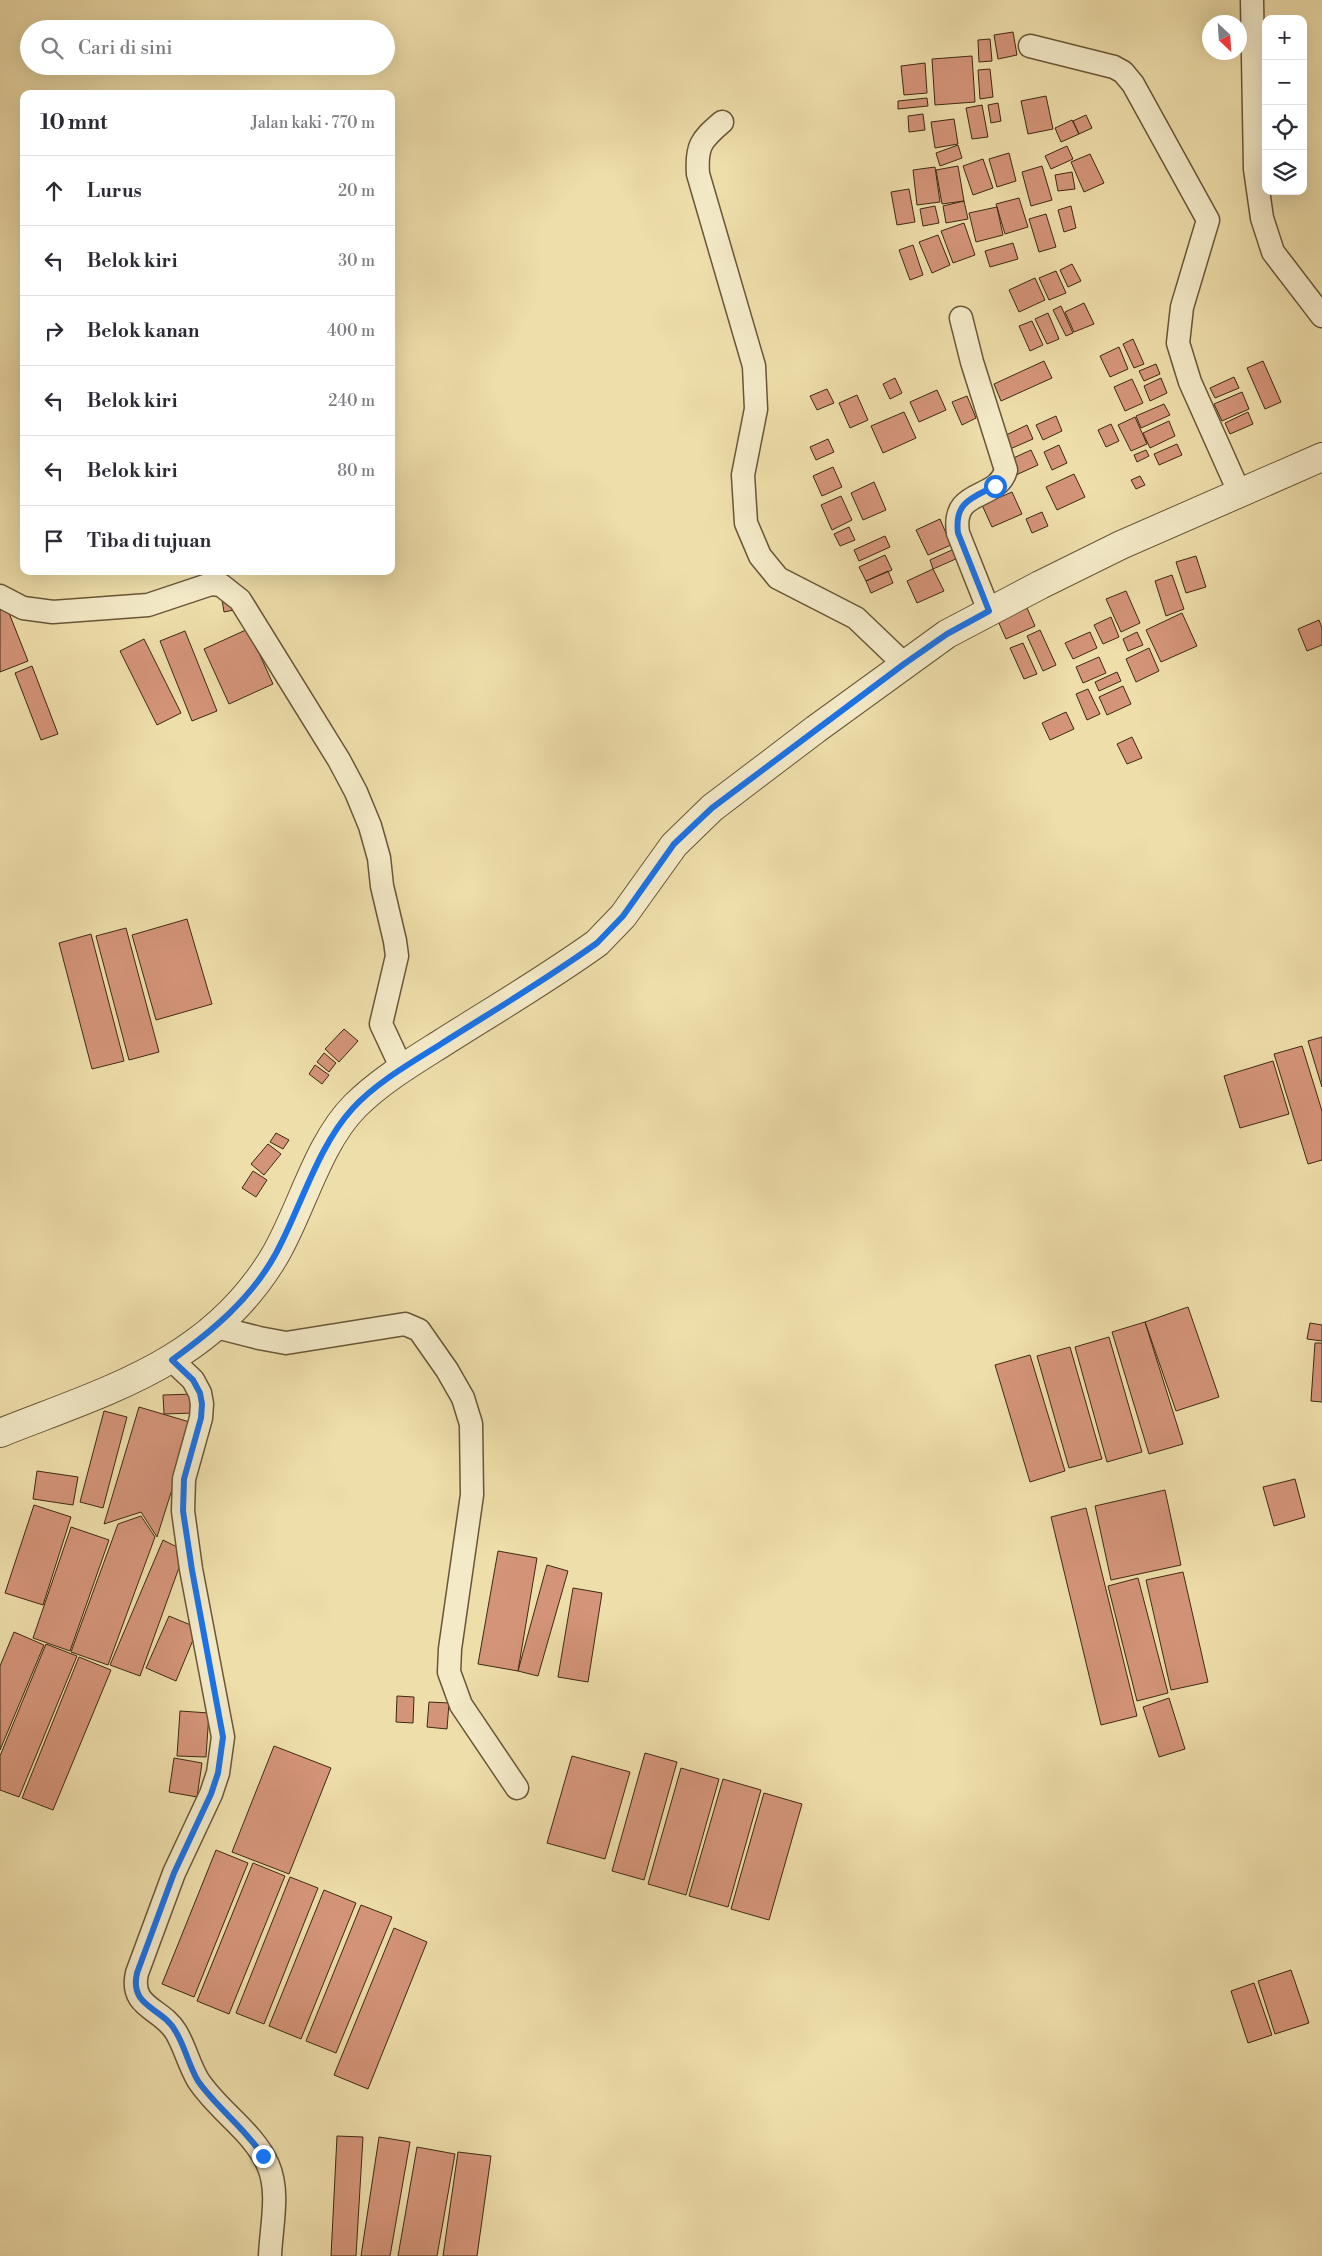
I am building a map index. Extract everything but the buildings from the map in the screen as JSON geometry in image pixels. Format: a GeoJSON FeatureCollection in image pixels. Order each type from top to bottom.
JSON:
{"type":"FeatureCollection","features":[{"type":"Feature","properties":{"kind":"street"},"geometry":{"type":"LineString","coordinates":[[1252,0],[1255,169],[1262,218],[1272,252],[1322,316]]}},
{"type":"Feature","properties":{"kind":"street"},"geometry":{"type":"LineString","coordinates":[[1030,46],[1123,72],[1133,84],[1208,220],[1182,307],[1178,344],[1190,382],[1240,494]]}},
{"type":"Feature","properties":{"kind":"street"},"geometry":{"type":"LineString","coordinates":[[722,122],[699,144],[697,156],[698,174],[754,366],[756,409],[743,475],[746,523],[760,556],[778,578],[856,618],[904,664]]}},
{"type":"Feature","properties":{"kind":"street"},"geometry":{"type":"LineString","coordinates":[[961,318],[972,362],[1006,470],[1004,476],[995,486],[967,500],[959,510],[956,520],[958,533],[989,611]]}},
{"type":"Feature","properties":{"kind":"street"},"geometry":{"type":"LineString","coordinates":[[0,1433],[116,1387],[172,1360],[216,1327],[242,1302],[274,1257],[317,1165],[345,1118],[364,1097],[402,1069],[597,943],[623,916],[674,844],[686,831],[747,780],[904,664],[947,634],[1121,545],[1322,457]]}},
{"type":"Feature","properties":{"kind":"street"},"geometry":{"type":"LineString","coordinates":[[0,596],[23,608],[53,612],[148,605],[212,584],[221,585],[226,580],[340,760],[370,826],[379,858],[382,886],[396,942],[397,956],[381,1024],[402,1069]]}},
{"type":"Feature","properties":{"kind":"street"},"geometry":{"type":"LineString","coordinates":[[216,1327],[286,1343],[406,1324],[419,1330],[446,1370],[463,1398],[468,1411],[472,1494],[450,1649],[449,1672],[461,1705],[517,1788]]}},
{"type":"Feature","properties":{"kind":"street"},"geometry":{"type":"LineString","coordinates":[[172,1360],[193,1380],[200,1393],[202,1404],[201,1418],[184,1479],[183,1511],[223,1737],[218,1773],[211,1794],[174,1873],[137,1973],[135,1988],[142,2001],[170,2023],[176,2031],[198,2080],[254,2142],[269,2167],[274,2188],[270,2256]]}},
{"type":"Feature","properties":{"kind":"route"},"geometry":{"type":"LineString","coordinates":[[263,2156],[254,2142],[198,2080],[176,2031],[170,2023],[142,2001],[135,1988],[137,1973],[174,1873],[211,1794],[218,1773],[223,1737],[207,1645],[198,1608],[183,1511],[184,1479],[201,1418],[202,1404],[200,1393],[193,1380],[172,1360],[204,1337],[242,1302],[274,1257],[317,1165],[332,1139],[345,1118],[364,1097],[402,1069],[572,961],[597,943],[623,916],[674,844],[712,808],[904,664],[947,634],[989,611],[958,533],[956,520],[959,510],[967,500],[995,486]]}}]}
